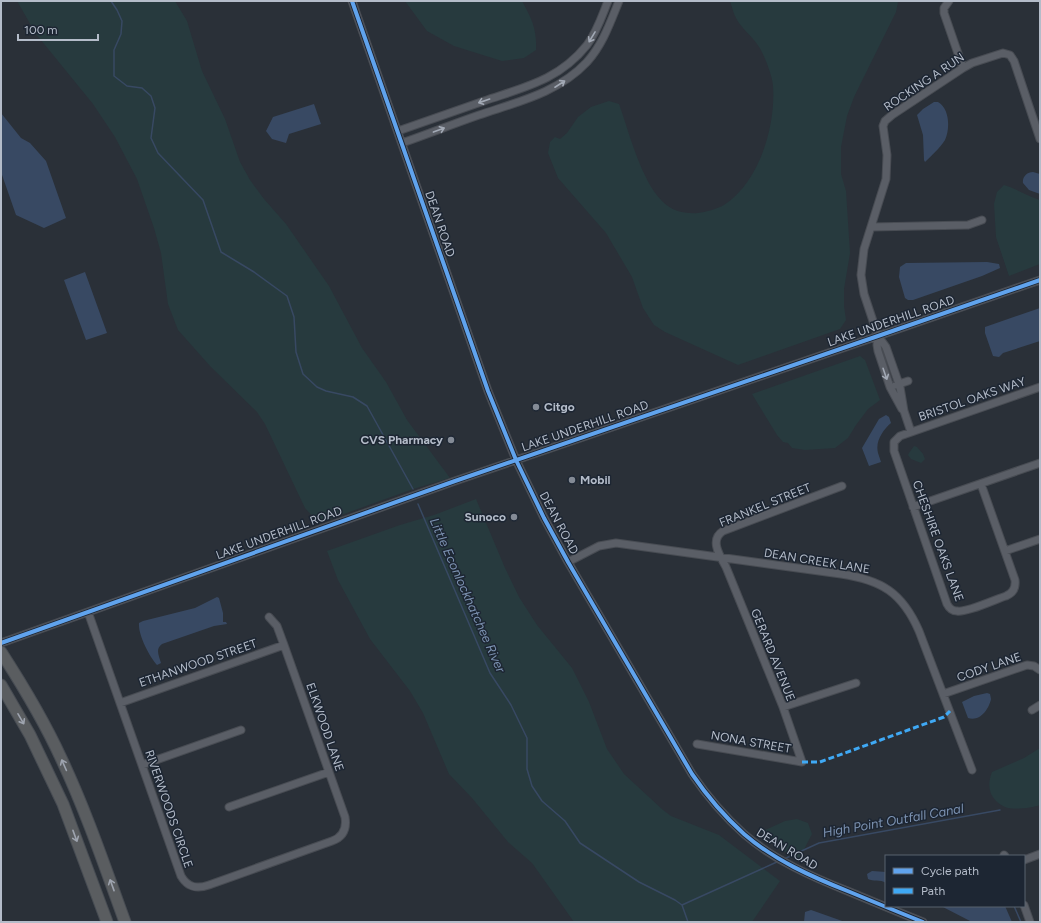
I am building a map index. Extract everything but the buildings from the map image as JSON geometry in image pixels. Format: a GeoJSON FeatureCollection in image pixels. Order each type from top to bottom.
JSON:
{"type":"FeatureCollection","features":[{"type":"Feature","properties":{"kind":"highway"},"geometry":{"type":"LineString","coordinates":[[4,657],[41,718],[61,758],[97,844],[125,922]]}},
{"type":"Feature","properties":{"kind":"highway"},"geometry":{"type":"LineString","coordinates":[[1,685],[30,735],[63,804],[107,922]]}},
{"type":"Feature","properties":{"kind":"street","name":"DEAN ROAD"},"geometry":{"type":"LineString","coordinates":[[352,1],[488,391],[516,460],[544,518],[568,562],[692,774],[707,796],[725,816],[762,848],[812,877],[885,907]]}},
{"type":"Feature","properties":{"kind":"street"},"geometry":{"type":"LineString","coordinates":[[398,131],[522,89],[545,80],[560,71],[588,44],[599,26],[608,1]]}},
{"type":"Feature","properties":{"kind":"street"},"geometry":{"type":"LineString","coordinates":[[402,143],[534,96],[557,86],[574,74],[588,61],[604,38],[619,1]]}},
{"type":"Feature","properties":{"kind":"street"},"geometry":{"type":"LineString","coordinates":[[949,1],[944,8],[944,13],[963,68]]}},
{"type":"Feature","properties":{"kind":"street","name":"ROCKING A RUN"},"geometry":{"type":"LineString","coordinates":[[911,432],[904,411],[899,384],[886,347],[878,336],[864,294],[861,275],[862,255],[881,196],[886,173],[887,155],[883,132],[885,121],[963,68],[1000,53],[1005,53],[1011,56],[1014,61],[1040,138]]}},
{"type":"Feature","properties":{"kind":"street"},"geometry":{"type":"LineString","coordinates":[[871,227],[968,226],[982,220]]}},
{"type":"Feature","properties":{"kind":"street","name":"LAKE UNDERHILL ROAD"},"geometry":{"type":"LineString","coordinates":[[1,643],[516,460],[1040,280]]}},
{"type":"Feature","properties":{"kind":"street","name":"ROCKING A RUN"},"geometry":{"type":"LineString","coordinates":[[878,336],[877,349],[890,387],[904,411]]}},
{"type":"Feature","properties":{"kind":"street"},"geometry":{"type":"LineString","coordinates":[[890,387],[908,381]]}},
{"type":"Feature","properties":{"kind":"street","name":"BRISTOL OAKS WAY"},"geometry":{"type":"LineString","coordinates":[[911,432],[1040,387]]}},
{"type":"Feature","properties":{"kind":"street","name":"CHESHIRE OAKS LANE"},"geometry":{"type":"LineString","coordinates":[[911,432],[897,438],[894,441],[893,447],[947,604],[952,610],[963,611],[1006,596],[1013,592],[1015,582],[981,484]]}},
{"type":"Feature","properties":{"kind":"street"},"geometry":{"type":"LineString","coordinates":[[913,507],[1040,463]]}},
{"type":"Feature","properties":{"kind":"street","name":"FRANKEL STREET"},"geometry":{"type":"LineString","coordinates":[[721,557],[716,545],[718,536],[723,531],[842,486]]}},
{"type":"Feature","properties":{"kind":"street"},"geometry":{"type":"LineString","coordinates":[[1005,551],[1040,539]]}},
{"type":"Feature","properties":{"kind":"street","name":"DEAN CREEK LANE"},"geometry":{"type":"LineString","coordinates":[[568,562],[599,546],[612,543],[854,576],[868,579],[882,586],[900,600],[913,617],[972,770]]}},
{"type":"Feature","properties":{"kind":"street","name":"GERARD AVENUE"},"geometry":{"type":"LineString","coordinates":[[721,557],[782,707],[802,762]]}},
{"type":"Feature","properties":{"kind":"street","name":"RIVERWOODS CIRCLE"},"geometry":{"type":"LineString","coordinates":[[88,612],[181,876],[186,883],[194,887],[204,886],[335,840],[340,837],[344,831],[346,824],[344,817]]}},
{"type":"Feature","properties":{"kind":"street","name":"ELKWOOD LANE"},"geometry":{"type":"LineString","coordinates":[[269,616],[277,626],[344,817]]}},
{"type":"Feature","properties":{"kind":"street","name":"ETHANWOOD STREET"},"geometry":{"type":"LineString","coordinates":[[120,703],[284,645]]}},
{"type":"Feature","properties":{"kind":"street","name":"CODY LANE"},"geometry":{"type":"LineString","coordinates":[[943,694],[1027,665],[1034,666],[1040,670]]}},
{"type":"Feature","properties":{"kind":"street"},"geometry":{"type":"LineString","coordinates":[[782,707],[856,683]]}},
{"type":"Feature","properties":{"kind":"street"},"geometry":{"type":"LineString","coordinates":[[1032,710],[1040,705]]}},
{"type":"Feature","properties":{"kind":"street"},"geometry":{"type":"LineString","coordinates":[[142,765],[241,730]]}},
{"type":"Feature","properties":{"kind":"street","name":"NONA STREET"},"geometry":{"type":"LineString","coordinates":[[697,744],[802,762]]}},
{"type":"Feature","properties":{"kind":"street"},"geometry":{"type":"LineString","coordinates":[[229,807],[329,772]]}},
{"type":"Feature","properties":{"kind":"street"},"geometry":{"type":"LineString","coordinates":[[1025,860],[1040,854]]}},
{"type":"Feature","properties":{"kind":"street","name":"DEAN ROAD"},"geometry":{"type":"LineString","coordinates":[[886,907],[923,922]]}},
{"type":"Feature","properties":{"kind":"street"},"geometry":{"type":"LineString","coordinates":[[1025,907],[1030,922]]}},
{"type":"Feature","properties":{"kind":"green space"},"geometry":{"type":"Polygon","coordinates":[[[17,1],[175,1],[187,21],[202,71],[225,119],[240,162],[250,180],[286,224],[329,286],[362,348],[386,382],[407,420],[450,478],[413,489],[319,523],[305,508],[265,424],[257,412],[210,366],[178,330],[168,304],[161,253],[137,179],[115,137],[93,104],[36,34],[17,1]]]}},
{"type":"Feature","properties":{"kind":"green space"},"geometry":{"type":"Polygon","coordinates":[[[405,1],[522,1],[529,13],[533,25],[536,36],[536,50],[524,58],[502,61],[454,46],[427,31],[405,1]]]}},
{"type":"Feature","properties":{"kind":"green space"},"geometry":{"type":"Polygon","coordinates":[[[730,1],[898,2],[896,12],[854,97],[847,116],[841,147],[841,174],[846,191],[850,253],[844,289],[846,320],[840,329],[738,365],[665,332],[654,325],[643,308],[632,277],[606,233],[558,178],[548,153],[550,142],[555,137],[560,139],[567,133],[578,117],[591,107],[609,101],[619,104],[631,141],[648,181],[662,201],[670,207],[678,211],[698,213],[724,205],[736,195],[747,183],[763,152],[772,118],[773,82],[762,52],[755,41],[738,22],[730,1]]]}},
{"type":"Feature","properties":{"kind":"green space"},"geometry":{"type":"Polygon","coordinates":[[[1004,185],[1040,200],[1040,264],[1009,276],[996,237],[994,204],[997,192],[1004,185]]]}},
{"type":"Feature","properties":{"kind":"green space"},"geometry":{"type":"Polygon","coordinates":[[[860,356],[865,360],[880,400],[868,409],[848,438],[835,448],[805,450],[792,448],[788,443],[783,442],[777,435],[752,394],[860,356]]]}},
{"type":"Feature","properties":{"kind":"green space"},"geometry":{"type":"Polygon","coordinates":[[[914,446],[917,447],[923,454],[925,459],[921,463],[911,459],[908,455],[914,446]]]}},
{"type":"Feature","properties":{"kind":"green space"},"geometry":{"type":"Polygon","coordinates":[[[476,499],[519,597],[537,625],[572,668],[589,702],[607,749],[624,774],[671,816],[719,835],[780,881],[752,922],[574,922],[532,863],[508,842],[472,798],[449,774],[423,713],[410,691],[370,639],[338,580],[327,551],[400,525],[434,515],[476,499]]]}},
{"type":"Feature","properties":{"kind":"green space"},"geometry":{"type":"Polygon","coordinates":[[[1040,748],[1040,805],[1028,808],[1012,808],[1005,807],[996,801],[991,792],[989,783],[992,772],[1024,758],[1040,748]]]}},
{"type":"Feature","properties":{"kind":"green space"},"geometry":{"type":"Polygon","coordinates":[[[797,819],[808,823],[812,834],[799,859],[781,850],[761,832],[785,821],[797,819]]]}},
{"type":"Feature","properties":{"kind":"water"},"geometry":{"type":"Polygon","coordinates":[[[934,102],[938,102],[945,109],[948,120],[948,130],[943,143],[925,162],[923,135],[917,115],[934,102]]]}},
{"type":"Feature","properties":{"kind":"water"},"geometry":{"type":"Polygon","coordinates":[[[314,104],[321,124],[289,134],[286,143],[272,139],[266,131],[273,117],[314,104]]]}},
{"type":"Feature","properties":{"kind":"water"},"geometry":{"type":"Polygon","coordinates":[[[1,113],[21,138],[30,143],[46,161],[66,218],[44,228],[16,215],[1,172],[1,113]]]}},
{"type":"Feature","properties":{"kind":"water"},"geometry":{"type":"Polygon","coordinates":[[[1033,172],[1040,174],[1040,194],[1029,190],[1023,183],[1025,175],[1033,172]]]}},
{"type":"Feature","properties":{"kind":"water"},"geometry":{"type":"Polygon","coordinates":[[[987,262],[999,264],[1000,268],[982,276],[913,300],[908,300],[905,298],[899,277],[900,267],[906,263],[987,262]]]}},
{"type":"Feature","properties":{"kind":"water"},"geometry":{"type":"Polygon","coordinates":[[[85,272],[107,333],[86,340],[64,280],[85,272]]]}},
{"type":"Feature","properties":{"kind":"water"},"geometry":{"type":"Polygon","coordinates":[[[1040,308],[1040,341],[1003,353],[999,357],[993,356],[985,333],[985,327],[1040,308]]]}},
{"type":"Feature","properties":{"kind":"water"},"geometry":{"type":"Polygon","coordinates":[[[886,415],[889,417],[891,423],[885,429],[879,440],[877,449],[881,462],[869,466],[862,448],[879,419],[886,415]]]}},
{"type":"Feature","properties":{"kind":"water"},"geometry":{"type":"Polygon","coordinates":[[[217,597],[219,598],[223,613],[223,622],[226,622],[227,624],[214,626],[162,644],[158,650],[161,663],[157,665],[145,645],[140,633],[139,623],[195,608],[217,597]]]}},
{"type":"Feature","properties":{"kind":"water"},"geometry":{"type":"Polygon","coordinates":[[[987,693],[990,694],[991,699],[983,714],[976,718],[968,718],[962,702],[974,696],[987,693]]]}},
{"type":"Feature","properties":{"kind":"water"},"geometry":{"type":"Polygon","coordinates":[[[872,871],[885,872],[885,883],[868,879],[867,874],[872,871]]]}},
{"type":"Feature","properties":{"kind":"water"},"geometry":{"type":"Polygon","coordinates":[[[943,907],[1005,907],[1012,922],[972,922],[943,907]]]}},
{"type":"Feature","properties":{"kind":"water"},"geometry":{"type":"Polygon","coordinates":[[[811,910],[845,922],[804,922],[805,912],[811,910]]]}},
{"type":"Feature","properties":{"kind":"waterway","name":"Little Econlockhatchee River"},"geometry":{"type":"LineString","coordinates":[[111,1],[122,21],[121,34],[114,50],[114,76],[127,86],[142,88],[151,96],[155,108],[151,138],[158,153],[203,200],[221,252],[254,272],[287,296],[294,317],[296,352],[303,374],[317,387],[326,391],[353,397],[367,406],[413,489]]}},
{"type":"Feature","properties":{"kind":"waterway","name":"Little Econlockhatchee River"},"geometry":{"type":"LineString","coordinates":[[418,504],[490,673],[511,705],[527,738],[527,769],[532,786],[542,801],[565,821],[580,843],[639,882],[682,905],[688,922]]}},
{"type":"Feature","properties":{"kind":"waterway","name":"High Point Outfall Canal"},"geometry":{"type":"LineString","coordinates":[[784,859],[819,843],[1000,810]]}},
{"type":"Feature","properties":{"kind":"waterway","name":"High Point Outfall Canal"},"geometry":{"type":"LineString","coordinates":[[682,905],[779,861]]}},
{"type":"Feature","properties":{"kind":"waterway"},"geometry":{"type":"LineString","coordinates":[[1014,907],[1021,922]]}},
{"type":"Feature","properties":{"kind":"marked path"},"geometry":{"type":"LineString","coordinates":[[802,762],[820,762],[944,717],[950,711]]}},
{"type":"Feature","properties":{"kind":"cycle path"},"geometry":{"type":"LineString","coordinates":[[352,1],[488,391],[516,460],[544,518],[568,562],[692,774],[723,813],[744,834],[768,852],[794,867],[822,880],[885,906]]}},
{"type":"Feature","properties":{"kind":"cycle path"},"geometry":{"type":"LineString","coordinates":[[1,643],[455,481],[1040,280]]}},
{"type":"Feature","properties":{"kind":"cycle path"},"geometry":{"type":"LineString","coordinates":[[887,907],[923,922]]}},
{"type":"Feature","properties":{"kind":"place","name":"Citgo"},"geometry":{"type":"Point","coordinates":[536,407]}},
{"type":"Feature","properties":{"kind":"place","name":"CVS Pharmacy"},"geometry":{"type":"Point","coordinates":[451,440]}},
{"type":"Feature","properties":{"kind":"place","name":"Mobil"},"geometry":{"type":"Point","coordinates":[572,480]}},
{"type":"Feature","properties":{"kind":"place","name":"Sunoco"},"geometry":{"type":"Point","coordinates":[514,517]}}]}
